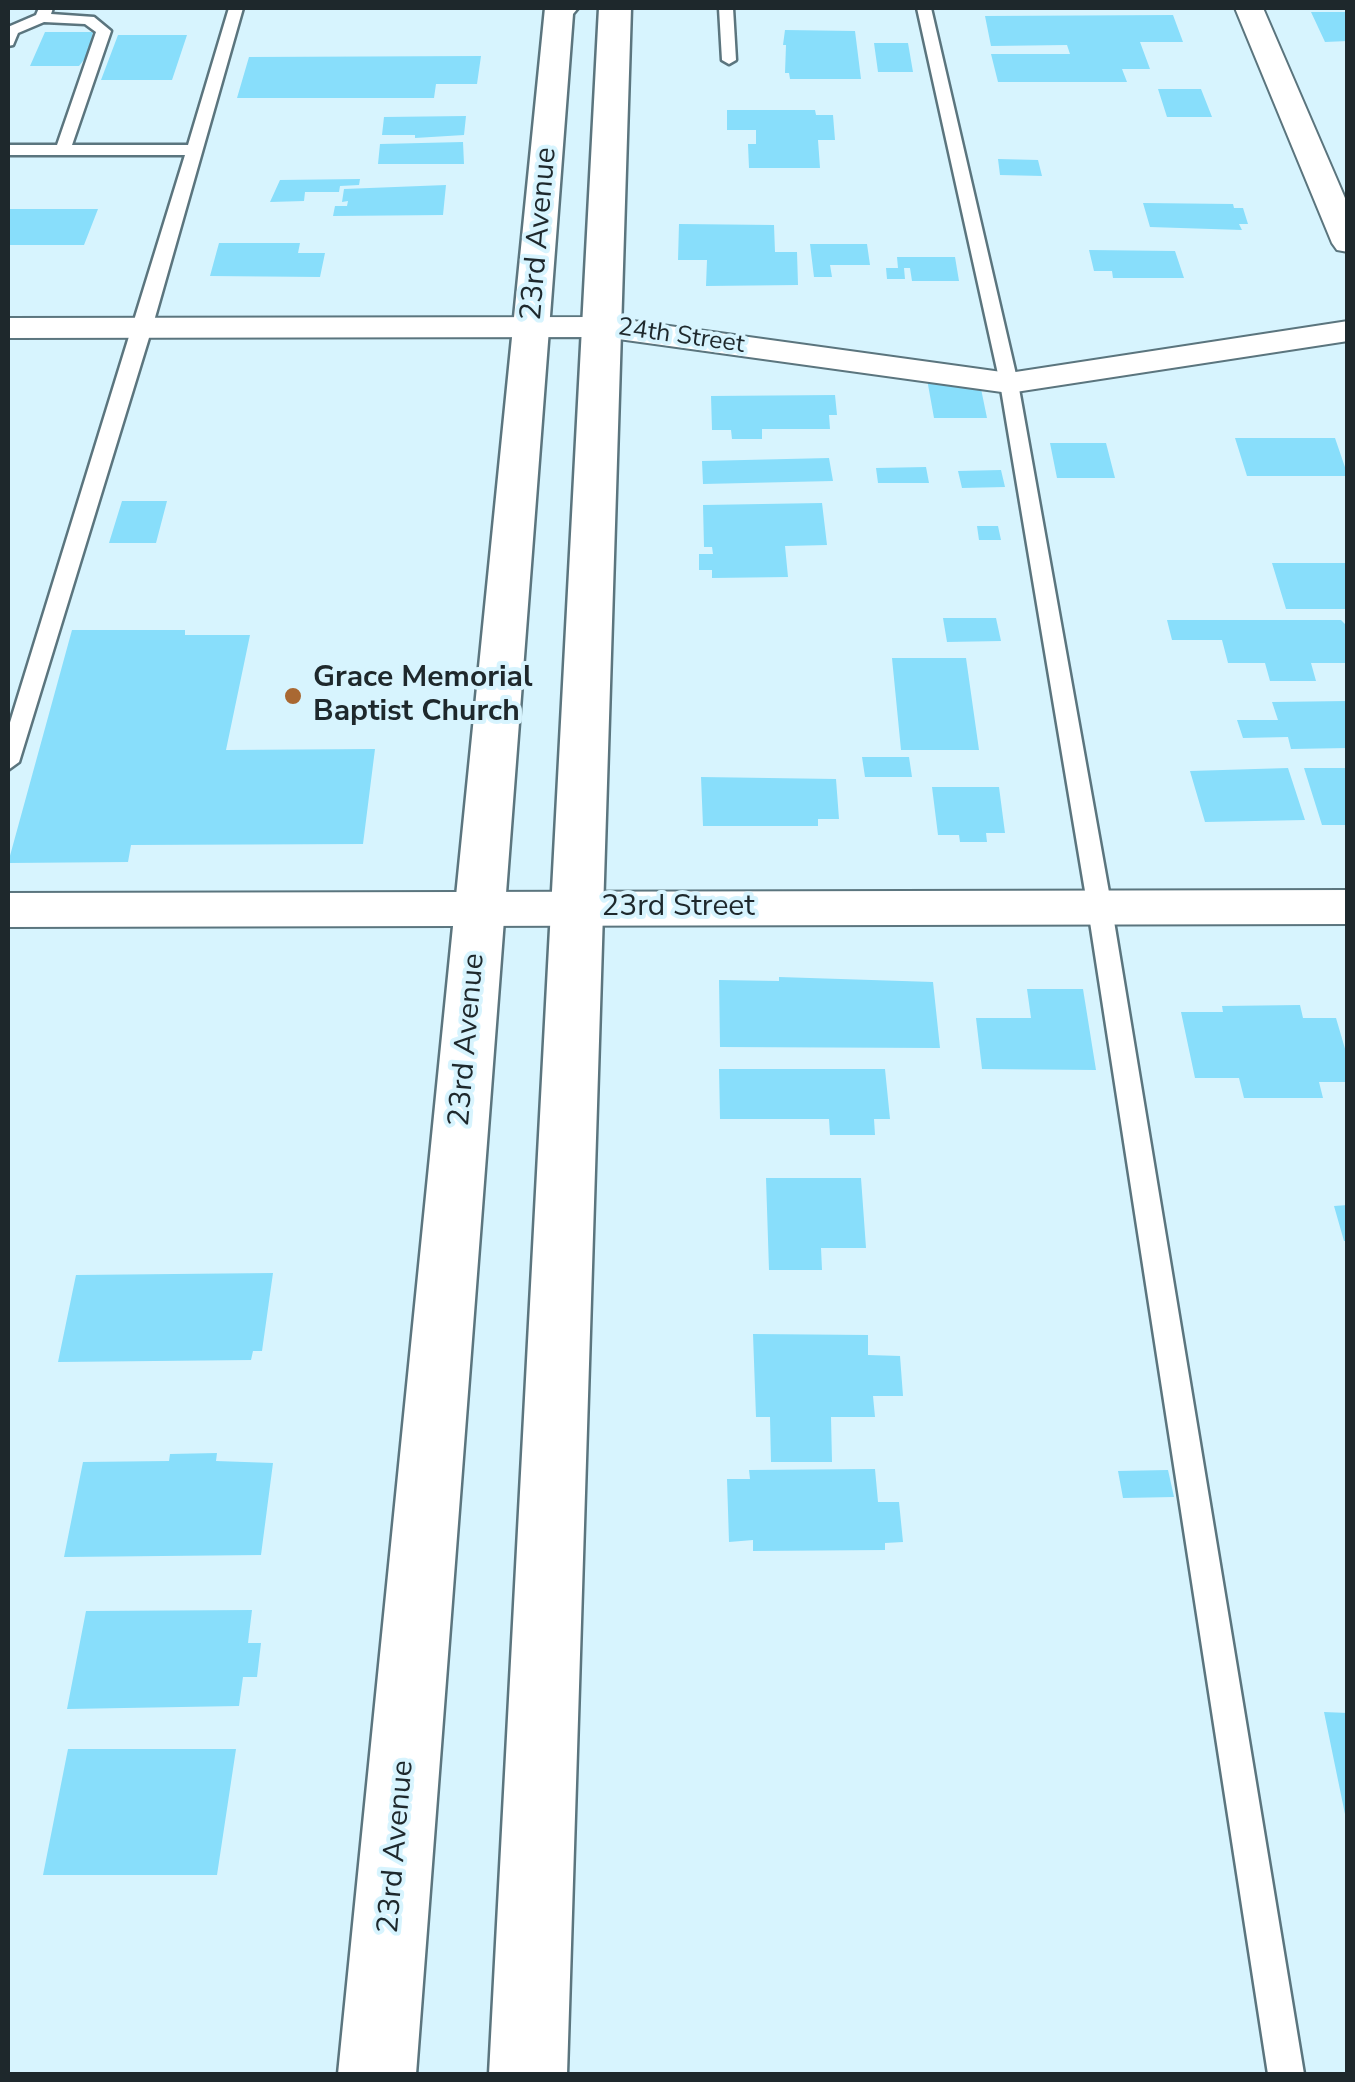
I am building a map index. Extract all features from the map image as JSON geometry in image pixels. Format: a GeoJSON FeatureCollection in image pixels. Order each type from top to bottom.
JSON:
{"type":"FeatureCollection","features":[{"type":"Feature","properties":{"kind":"street","name":"23rd Avenue"},"geometry":{"type":"LineString","coordinates":[[377,2074],[558,12],[562,8]]}},
{"type":"Feature","properties":{"kind":"street"},"geometry":{"type":"LineString","coordinates":[[528,2074],[604,327],[614,8]]}},
{"type":"Feature","properties":{"kind":"street"},"geometry":{"type":"LineString","coordinates":[[1249,8],[1348,243]]}},
{"type":"Feature","properties":{"kind":"street","name":"24th Street"},"geometry":{"type":"LineString","coordinates":[[8,328],[604,327],[1009,383],[1348,331]]}},
{"type":"Feature","properties":{"kind":"street","name":"23rd Street"},"geometry":{"type":"LineString","coordinates":[[8,910],[1348,907]]}},
{"type":"Feature","properties":{"kind":"lane"},"geometry":{"type":"LineString","coordinates":[[8,762],[143,328],[236,8]]}},
{"type":"Feature","properties":{"kind":"lane"},"geometry":{"type":"LineString","coordinates":[[726,8],[730,60]]}},
{"type":"Feature","properties":{"kind":"lane"},"geometry":{"type":"LineString","coordinates":[[924,8],[1009,383],[1100,909],[1286,2074]]}},
{"type":"Feature","properties":{"kind":"lane"},"geometry":{"type":"LineString","coordinates":[[8,42],[11,31],[44,12],[89,20],[104,30],[63,150]]}},
{"type":"Feature","properties":{"kind":"lane"},"geometry":{"type":"LineString","coordinates":[[8,150],[194,150]]}},
{"type":"Feature","properties":{"kind":"building"},"geometry":{"type":"Polygon","coordinates":[[[1311,12],[1348,12],[1348,41],[1325,42],[1311,12]]]}},
{"type":"Feature","properties":{"kind":"building"},"geometry":{"type":"Polygon","coordinates":[[[1173,15],[1183,42],[1140,42],[1150,69],[1122,69],[1127,82],[998,82],[991,54],[1070,54],[1067,45],[991,46],[985,16],[1173,15]]]}},
{"type":"Feature","properties":{"kind":"building"},"geometry":{"type":"Polygon","coordinates":[[[785,30],[855,31],[861,79],[790,79],[789,73],[785,73],[785,30]]]}},
{"type":"Feature","properties":{"kind":"building"},"geometry":{"type":"Polygon","coordinates":[[[45,32],[93,32],[87,56],[79,66],[30,66],[45,32]]]}},
{"type":"Feature","properties":{"kind":"building"},"geometry":{"type":"Polygon","coordinates":[[[118,35],[187,35],[172,80],[101,80],[118,35]]]}},
{"type":"Feature","properties":{"kind":"building"},"geometry":{"type":"Polygon","coordinates":[[[874,43],[908,43],[913,72],[878,72],[874,43]]]}},
{"type":"Feature","properties":{"kind":"building"},"geometry":{"type":"Polygon","coordinates":[[[481,56],[477,84],[436,84],[434,98],[237,98],[249,57],[481,56]]]}},
{"type":"Feature","properties":{"kind":"building"},"geometry":{"type":"Polygon","coordinates":[[[1158,89],[1201,89],[1212,117],[1167,117],[1158,89]]]}},
{"type":"Feature","properties":{"kind":"building"},"geometry":{"type":"Polygon","coordinates":[[[727,110],[815,110],[816,115],[833,115],[835,140],[818,140],[820,168],[749,168],[748,144],[756,144],[756,130],[727,130],[727,110]]]}},
{"type":"Feature","properties":{"kind":"building"},"geometry":{"type":"Polygon","coordinates":[[[466,116],[464,135],[382,135],[384,117],[466,116]]]}},
{"type":"Feature","properties":{"kind":"building"},"geometry":{"type":"Polygon","coordinates":[[[463,142],[464,164],[378,164],[380,144],[463,142]]]}},
{"type":"Feature","properties":{"kind":"building"},"geometry":{"type":"Polygon","coordinates":[[[998,159],[1038,160],[1042,176],[1000,175],[998,159]]]}},
{"type":"Feature","properties":{"kind":"building"},"geometry":{"type":"Polygon","coordinates":[[[360,179],[359,185],[340,186],[339,192],[305,192],[304,201],[270,202],[280,180],[360,179]]]}},
{"type":"Feature","properties":{"kind":"building"},"geometry":{"type":"Polygon","coordinates":[[[446,185],[443,215],[333,216],[335,206],[347,206],[348,201],[342,202],[344,189],[446,185]]]}},
{"type":"Feature","properties":{"kind":"building"},"geometry":{"type":"Polygon","coordinates":[[[1143,203],[1233,204],[1234,208],[1243,208],[1248,224],[1239,224],[1242,230],[1150,227],[1143,203]]]}},
{"type":"Feature","properties":{"kind":"building"},"geometry":{"type":"Polygon","coordinates":[[[8,209],[98,209],[84,245],[8,245],[8,209]]]}},
{"type":"Feature","properties":{"kind":"building"},"geometry":{"type":"Polygon","coordinates":[[[679,224],[774,225],[775,252],[797,252],[798,285],[706,286],[707,260],[678,260],[679,224]]]}},
{"type":"Feature","properties":{"kind":"building"},"geometry":{"type":"Polygon","coordinates":[[[219,243],[300,243],[298,253],[325,253],[320,277],[210,276],[219,243]]]}},
{"type":"Feature","properties":{"kind":"building"},"geometry":{"type":"Polygon","coordinates":[[[810,244],[867,244],[870,265],[830,265],[832,277],[814,277],[810,244]]]}},
{"type":"Feature","properties":{"kind":"building"},"geometry":{"type":"Polygon","coordinates":[[[1089,250],[1175,251],[1184,278],[1113,278],[1112,271],[1094,271],[1089,250]]]}},
{"type":"Feature","properties":{"kind":"building"},"geometry":{"type":"Polygon","coordinates":[[[897,257],[955,257],[959,281],[912,281],[910,268],[904,268],[905,279],[887,279],[886,268],[898,268],[897,257]]]}},
{"type":"Feature","properties":{"kind":"building"},"geometry":{"type":"Polygon","coordinates":[[[927,379],[979,379],[987,418],[934,418],[927,379]]]}},
{"type":"Feature","properties":{"kind":"building"},"geometry":{"type":"Polygon","coordinates":[[[835,395],[837,415],[829,415],[830,429],[762,429],[762,439],[732,439],[731,430],[712,430],[711,396],[835,395]]]}},
{"type":"Feature","properties":{"kind":"building"},"geometry":{"type":"Polygon","coordinates":[[[1235,438],[1335,438],[1348,476],[1247,476],[1235,438]]]}},
{"type":"Feature","properties":{"kind":"building"},"geometry":{"type":"Polygon","coordinates":[[[1050,443],[1106,443],[1115,478],[1057,478],[1050,443]]]}},
{"type":"Feature","properties":{"kind":"building"},"geometry":{"type":"Polygon","coordinates":[[[829,458],[833,481],[703,484],[702,461],[829,458]]]}},
{"type":"Feature","properties":{"kind":"building"},"geometry":{"type":"Polygon","coordinates":[[[926,467],[929,483],[878,483],[876,468],[926,467]]]}},
{"type":"Feature","properties":{"kind":"building"},"geometry":{"type":"Polygon","coordinates":[[[1001,470],[1005,487],[962,488],[958,471],[1001,470]]]}},
{"type":"Feature","properties":{"kind":"building"},"geometry":{"type":"Polygon","coordinates":[[[122,501],[167,501],[156,543],[109,543],[122,501]]]}},
{"type":"Feature","properties":{"kind":"building"},"geometry":{"type":"Polygon","coordinates":[[[822,503],[827,545],[785,546],[788,577],[712,578],[712,570],[699,570],[699,554],[713,554],[712,547],[704,547],[703,505],[822,503]]]}},
{"type":"Feature","properties":{"kind":"building"},"geometry":{"type":"Polygon","coordinates":[[[977,526],[998,526],[1001,540],[979,540],[977,526]]]}},
{"type":"Feature","properties":{"kind":"building"},"geometry":{"type":"Polygon","coordinates":[[[1272,563],[1348,563],[1348,609],[1286,609],[1272,563]]]}},
{"type":"Feature","properties":{"kind":"building"},"geometry":{"type":"Polygon","coordinates":[[[943,618],[996,618],[1001,641],[947,642],[943,618]]]}},
{"type":"Feature","properties":{"kind":"building"},"geometry":{"type":"Polygon","coordinates":[[[1167,620],[1341,620],[1348,627],[1348,663],[1311,663],[1316,681],[1270,681],[1265,663],[1228,663],[1222,640],[1172,640],[1167,620]]]}},
{"type":"Feature","properties":{"kind":"building"},"geometry":{"type":"Polygon","coordinates":[[[72,630],[185,630],[185,635],[250,635],[226,750],[375,749],[363,844],[131,845],[128,862],[8,863],[72,630]]]}},
{"type":"Feature","properties":{"kind":"building"},"geometry":{"type":"Polygon","coordinates":[[[892,658],[966,658],[979,750],[901,750],[892,658]]]}},
{"type":"Feature","properties":{"kind":"building"},"geometry":{"type":"Polygon","coordinates":[[[1348,701],[1348,748],[1291,749],[1288,737],[1243,738],[1237,720],[1278,720],[1272,702],[1348,701]]]}},
{"type":"Feature","properties":{"kind":"building"},"geometry":{"type":"Polygon","coordinates":[[[862,757],[909,757],[912,777],[865,777],[862,757]]]}},
{"type":"Feature","properties":{"kind":"building"},"geometry":{"type":"Polygon","coordinates":[[[1288,768],[1305,820],[1205,822],[1190,771],[1288,768]]]}},
{"type":"Feature","properties":{"kind":"building"},"geometry":{"type":"Polygon","coordinates":[[[1304,768],[1348,768],[1348,825],[1322,825],[1304,768]]]}},
{"type":"Feature","properties":{"kind":"building"},"geometry":{"type":"Polygon","coordinates":[[[701,777],[836,779],[839,819],[818,819],[818,826],[703,826],[701,777]]]}},
{"type":"Feature","properties":{"kind":"building"},"geometry":{"type":"Polygon","coordinates":[[[932,787],[999,787],[1005,833],[986,833],[987,842],[960,842],[959,835],[938,835],[932,787]]]}},
{"type":"Feature","properties":{"kind":"building"},"geometry":{"type":"Polygon","coordinates":[[[779,977],[933,982],[940,1048],[720,1047],[719,980],[779,981],[779,977]]]}},
{"type":"Feature","properties":{"kind":"building"},"geometry":{"type":"Polygon","coordinates":[[[1027,989],[1083,989],[1096,1070],[982,1069],[976,1018],[1031,1018],[1027,989]]]}},
{"type":"Feature","properties":{"kind":"building"},"geometry":{"type":"Polygon","coordinates":[[[1300,1005],[1303,1018],[1336,1018],[1348,1059],[1348,1082],[1319,1082],[1323,1098],[1244,1098],[1239,1078],[1195,1078],[1181,1012],[1223,1012],[1222,1006],[1300,1005]]]}},
{"type":"Feature","properties":{"kind":"building"},"geometry":{"type":"Polygon","coordinates":[[[719,1069],[885,1069],[890,1119],[874,1119],[875,1135],[830,1135],[829,1119],[720,1119],[719,1069]]]}},
{"type":"Feature","properties":{"kind":"building"},"geometry":{"type":"Polygon","coordinates":[[[766,1178],[861,1178],[866,1248],[821,1248],[822,1270],[769,1270],[766,1178]]]}},
{"type":"Feature","properties":{"kind":"building"},"geometry":{"type":"Polygon","coordinates":[[[1348,1205],[1348,1241],[1344,1241],[1334,1206],[1348,1205]]]}},
{"type":"Feature","properties":{"kind":"building"},"geometry":{"type":"Polygon","coordinates":[[[273,1273],[262,1351],[253,1351],[251,1360],[58,1362],[76,1275],[273,1273]]]}},
{"type":"Feature","properties":{"kind":"building"},"geometry":{"type":"Polygon","coordinates":[[[753,1334],[868,1335],[868,1355],[900,1356],[903,1396],[873,1396],[875,1417],[831,1417],[832,1462],[771,1462],[770,1417],[756,1417],[753,1334]]]}},
{"type":"Feature","properties":{"kind":"building"},"geometry":{"type":"Polygon","coordinates":[[[217,1453],[216,1461],[273,1463],[261,1555],[64,1557],[83,1462],[169,1461],[170,1454],[217,1453]]]}},
{"type":"Feature","properties":{"kind":"building"},"geometry":{"type":"Polygon","coordinates":[[[875,1469],[878,1502],[899,1502],[903,1542],[885,1543],[885,1550],[753,1551],[753,1540],[729,1542],[727,1479],[750,1479],[749,1470],[875,1469]]]}},
{"type":"Feature","properties":{"kind":"building"},"geometry":{"type":"Polygon","coordinates":[[[1168,1470],[1174,1497],[1123,1498],[1118,1471],[1168,1470]]]}},
{"type":"Feature","properties":{"kind":"building"},"geometry":{"type":"Polygon","coordinates":[[[252,1610],[248,1643],[261,1643],[257,1677],[243,1677],[239,1706],[67,1709],[86,1611],[252,1610]]]}},
{"type":"Feature","properties":{"kind":"building"},"geometry":{"type":"Polygon","coordinates":[[[1324,1712],[1348,1713],[1348,1819],[1346,1819],[1324,1712]]]}},
{"type":"Feature","properties":{"kind":"building"},"geometry":{"type":"Polygon","coordinates":[[[68,1749],[236,1749],[217,1875],[43,1875],[68,1749]]]}},
{"type":"Feature","properties":{"kind":"place","name":"Grace Memorial Baptist Church"},"geometry":{"type":"Point","coordinates":[293,696]}}]}
